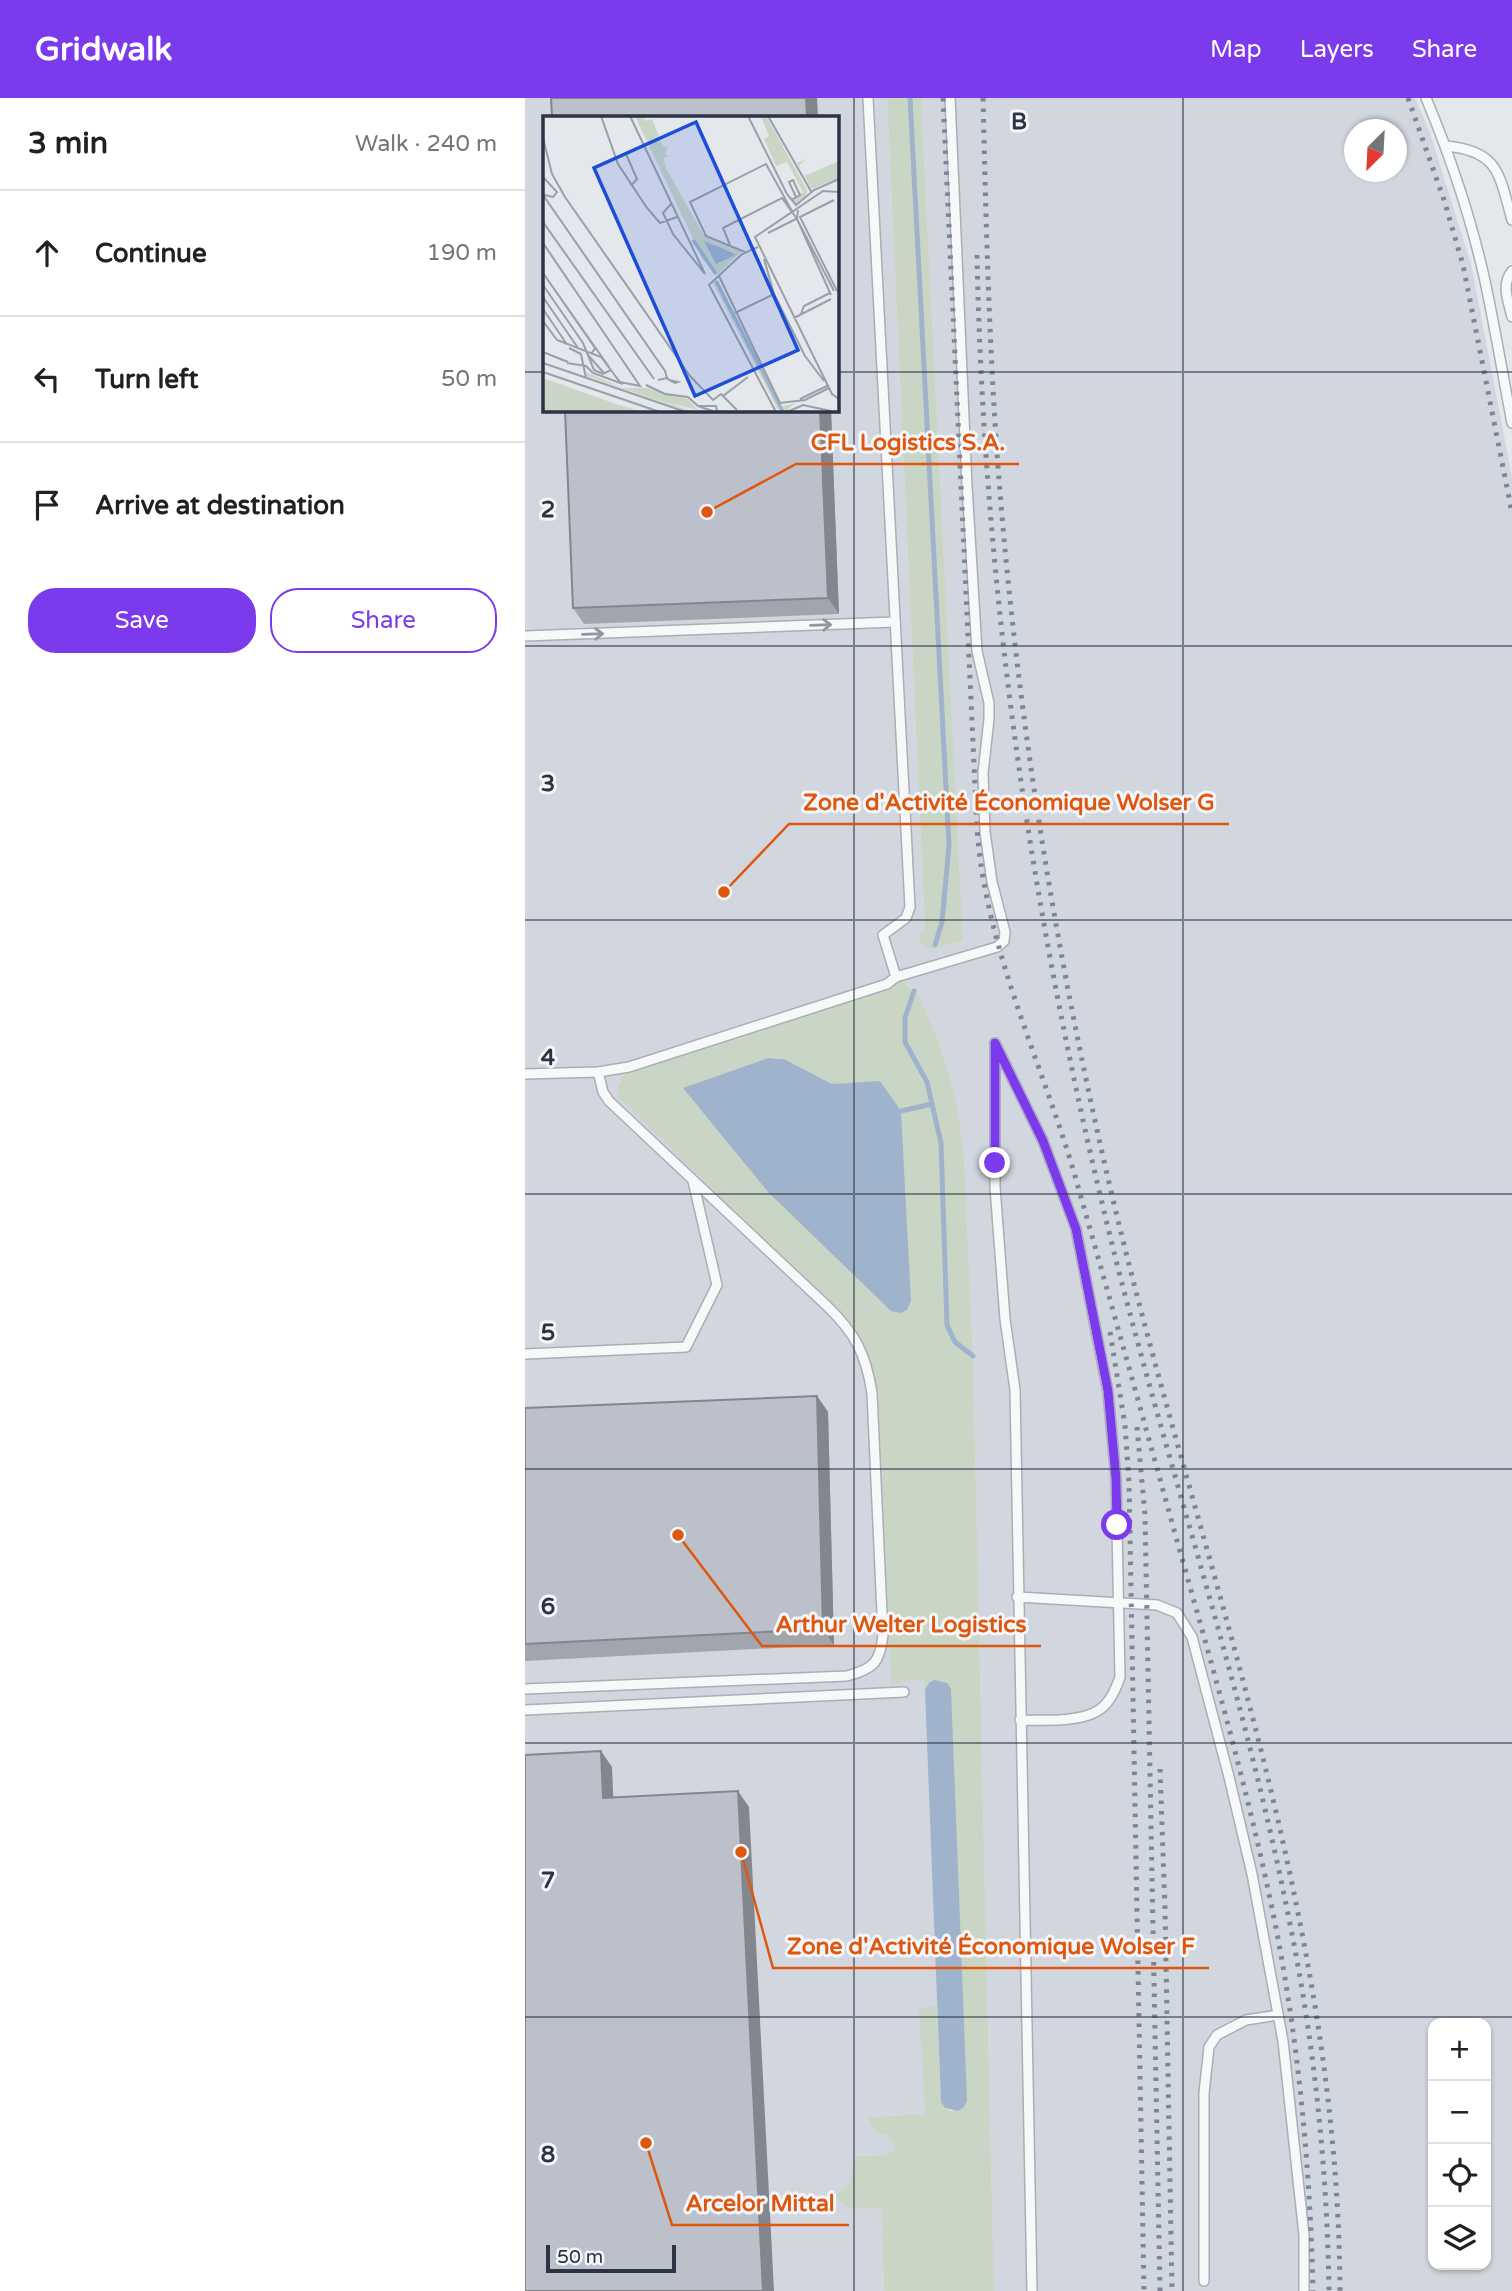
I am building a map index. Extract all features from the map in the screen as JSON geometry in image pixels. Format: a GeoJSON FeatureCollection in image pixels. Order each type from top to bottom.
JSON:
{"type":"FeatureCollection","features":[{"type":"Feature","properties":{"kind":"lane"},"geometry":{"type":"LineString","coordinates":[[868,98],[910,907],[907,918],[883,934],[900,976]]}},
{"type":"Feature","properties":{"kind":"lane"},"geometry":{"type":"LineString","coordinates":[[525,1074],[599,1072],[629,1067],[887,984],[900,976],[997,947],[1004,941],[1005,932],[992,883],[985,832],[983,773],[989,703],[977,651],[950,98]]}},
{"type":"Feature","properties":{"kind":"lane"},"geometry":{"type":"LineString","coordinates":[[1426,98],[1446,146],[1464,201],[1485,280],[1512,423]]}},
{"type":"Feature","properties":{"kind":"lane"},"geometry":{"type":"LineString","coordinates":[[1446,146],[1467,148],[1486,157],[1498,173],[1512,220]]}},
{"type":"Feature","properties":{"kind":"lane"},"geometry":{"type":"LineString","coordinates":[[1512,271],[1506,279],[1505,288],[1512,317]]}},
{"type":"Feature","properties":{"kind":"lane"},"geometry":{"type":"LineString","coordinates":[[525,636],[895,622]]}},
{"type":"Feature","properties":{"kind":"lane"},"geometry":{"type":"LineString","coordinates":[[1020,1720],[1073,1718],[1099,1711],[1113,1694],[1120,1677],[1116,1479],[1108,1391],[1076,1229],[1043,1141],[995,1043],[995,1187],[1000,1272],[1015,1390],[1017,1597],[1033,2291]]}},
{"type":"Feature","properties":{"kind":"lane"},"geometry":{"type":"LineString","coordinates":[[525,1689],[847,1676],[867,1671],[881,1655],[883,1635],[874,1418],[870,1380],[864,1356],[845,1324],[733,1215],[609,1101],[603,1092],[599,1072]]}},
{"type":"Feature","properties":{"kind":"lane"},"geometry":{"type":"LineString","coordinates":[[525,1354],[686,1347],[717,1285],[693,1181]]}},
{"type":"Feature","properties":{"kind":"lane"},"geometry":{"type":"LineString","coordinates":[[1017,1597],[1157,1605],[1177,1613],[1192,1637],[1252,1874],[1278,2015],[1304,2235],[1304,2291]]}},
{"type":"Feature","properties":{"kind":"lane"},"geometry":{"type":"LineString","coordinates":[[525,1710],[904,1692]]}},
{"type":"Feature","properties":{"kind":"lane"},"geometry":{"type":"LineString","coordinates":[[1205,2281],[1204,2092],[1209,2047],[1217,2035],[1246,2020],[1278,2015]]}},
{"type":"Feature","properties":{"kind":"shaded area"},"geometry":{"type":"Polygon","coordinates":[[[525,98],[887,98],[925,932],[933,950],[963,940],[921,98],[1415,98],[1429,130],[1471,264],[1512,477],[1512,2291],[994,2291],[973,1356],[964,1156],[957,1103],[940,1045],[918,993],[908,989],[904,975],[629,1067],[618,1084],[848,1321],[863,1343],[873,1367],[878,1391],[891,1683],[924,1679],[925,1688],[934,1680],[937,2007],[920,2008],[925,2114],[869,2117],[875,2132],[887,2135],[897,2148],[887,2155],[855,2156],[850,2209],[881,2208],[884,2291],[525,2291],[525,98]]]}},
{"type":"Feature","properties":{"kind":"green space"},"geometry":{"type":"Polygon","coordinates":[[[887,98],[921,98],[963,940],[933,950],[919,942],[920,933],[925,931],[887,98]]]}},
{"type":"Feature","properties":{"kind":"green space"},"geometry":{"type":"Polygon","coordinates":[[[903,974],[908,988],[918,993],[940,1045],[957,1103],[964,1156],[973,1356],[994,2291],[884,2291],[881,2208],[850,2209],[835,2197],[851,2182],[855,2156],[887,2155],[896,2148],[887,2135],[875,2132],[868,2117],[925,2114],[919,2008],[937,2006],[941,2102],[951,2111],[964,2107],[929,1683],[925,1690],[924,1679],[891,1684],[878,1391],[873,1372],[863,1346],[848,1321],[618,1097],[619,1085],[629,1067],[903,974]],[[768,1058],[684,1088],[832,1084],[784,1059],[768,1058]]]}},
{"type":"Feature","properties":{"kind":"water"},"geometry":{"type":"Polygon","coordinates":[[[768,1058],[784,1059],[832,1084],[880,1081],[901,1111],[911,1301],[907,1310],[900,1313],[891,1311],[768,1192],[683,1088],[768,1058]]]}},
{"type":"Feature","properties":{"kind":"water"},"geometry":{"type":"Polygon","coordinates":[[[934,1680],[947,1683],[951,1689],[967,2101],[958,2111],[945,2108],[941,2102],[925,1690],[934,1680]]]}},
{"type":"Feature","properties":{"kind":"building"},"geometry":{"type":"Polygon","coordinates":[[[551,98],[806,98],[807,116],[552,116],[551,98]]]}},
{"type":"Feature","properties":{"kind":"building"},"geometry":{"type":"Polygon","coordinates":[[[565,411],[820,411],[828,598],[573,608],[565,411]]]}},
{"type":"Feature","properties":{"kind":"building"},"geometry":{"type":"Polygon","coordinates":[[[817,1396],[823,1629],[525,1644],[525,1408],[817,1396]]]}},
{"type":"Feature","properties":{"kind":"building"},"geometry":{"type":"Polygon","coordinates":[[[601,1751],[603,1798],[738,1791],[763,2291],[525,2291],[525,1755],[601,1751]]]}},
{"type":"Feature","properties":{"kind":"waterway"},"geometry":{"type":"LineString","coordinates":[[910,98],[949,845],[942,922],[935,945]]}},
{"type":"Feature","properties":{"kind":"waterway"},"geometry":{"type":"LineString","coordinates":[[914,991],[905,1018],[905,1042],[927,1082],[941,1143],[947,1325],[955,1342],[973,1356]]}},
{"type":"Feature","properties":{"kind":"waterway"},"geometry":{"type":"LineString","coordinates":[[901,1111],[932,1104]]}},
{"type":"Feature","properties":{"kind":"railway"},"geometry":{"type":"LineString","coordinates":[[943,98],[977,829],[982,873],[1002,959],[1073,1169],[1254,1826],[1275,1923],[1297,2060],[1306,2152],[1313,2291]]}},
{"type":"Feature","properties":{"kind":"railway"},"geometry":{"type":"LineString","coordinates":[[983,98],[990,329],[998,467],[1016,654],[1042,840],[1075,1025],[1115,1208],[1224,1610],[1291,1878],[1316,2014],[1333,2151],[1340,2291]]}},
{"type":"Feature","properties":{"kind":"railway"},"geometry":{"type":"LineString","coordinates":[[1408,98],[1444,200],[1463,265],[1512,513]]}},
{"type":"Feature","properties":{"kind":"railway"},"geometry":{"type":"LineString","coordinates":[[977,255],[990,510],[1002,637],[1038,890],[1087,1140],[1117,1264],[1230,1672],[1289,1919],[1306,2011],[1318,2104],[1329,2291]]}},
{"type":"Feature","properties":{"kind":"railway"},"geometry":{"type":"LineString","coordinates":[[1110,1332],[1125,1425],[1129,1482],[1144,2291]]}},
{"type":"Feature","properties":{"kind":"railway"},"geometry":{"type":"LineString","coordinates":[[1137,1427],[1145,1515],[1160,2291]]}},
{"type":"Feature","properties":{"kind":"railway"},"geometry":{"type":"LineString","coordinates":[[1160,1769],[1172,2291]]}},
{"type":"Feature","properties":{"kind":"place","name":"CFL Logistics S.A."},"geometry":{"type":"Point","coordinates":[707,512]}},
{"type":"Feature","properties":{"kind":"place","name":"Zone d'Activité Économique Wolser G"},"geometry":{"type":"Point","coordinates":[724,892]}},
{"type":"Feature","properties":{"kind":"place","name":"Arthur Welter Logistics"},"geometry":{"type":"Point","coordinates":[678,1535]}},
{"type":"Feature","properties":{"kind":"place","name":"Zone d'Activité Économique Wolser F"},"geometry":{"type":"Point","coordinates":[741,1852]}},
{"type":"Feature","properties":{"kind":"place","name":"Arcelor Mittal"},"geometry":{"type":"Point","coordinates":[646,2143]}},
{"type":"Feature","properties":{"kind":"route"},"geometry":{"type":"LineString","coordinates":[[995,1163],[995,1043],[1043,1141],[1076,1229],[1108,1391],[1117,1525]]}}]}
